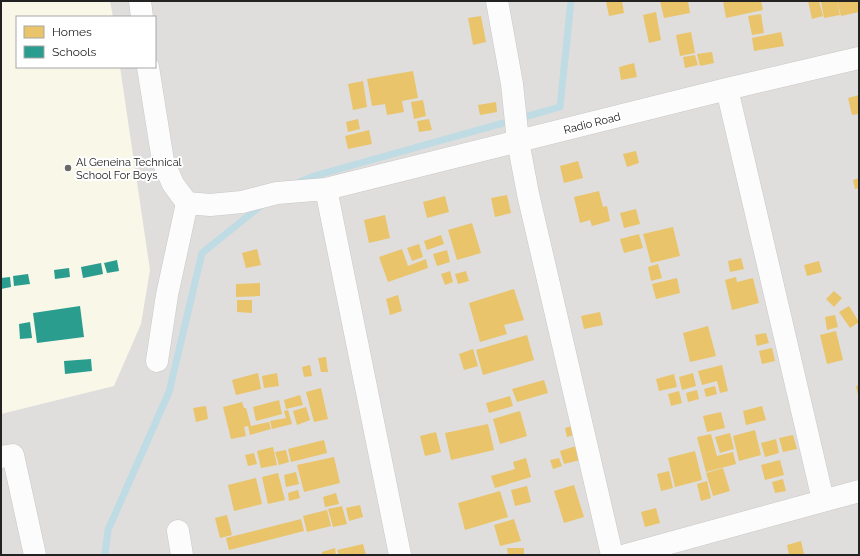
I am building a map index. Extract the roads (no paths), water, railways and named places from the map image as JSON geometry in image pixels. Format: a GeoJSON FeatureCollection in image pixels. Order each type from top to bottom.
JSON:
{"type":"FeatureCollection","features":[{"type":"Feature","properties":{"kind":"street"},"geometry":{"type":"LineString","coordinates":[[140,1],[142,16]]}},
{"type":"Feature","properties":{"kind":"street"},"geometry":{"type":"LineString","coordinates":[[497,1],[512,84],[518,142],[528,194],[612,555]]}},
{"type":"Feature","properties":{"kind":"street","name":"Radio Road"},"geometry":{"type":"LineString","coordinates":[[187,203],[210,205],[242,202],[277,193],[326,189],[727,89],[859,58]]}},
{"type":"Feature","properties":{"kind":"street"},"geometry":{"type":"LineString","coordinates":[[148,68],[163,161],[173,184],[187,203],[167,295],[157,361]]}},
{"type":"Feature","properties":{"kind":"street"},"geometry":{"type":"LineString","coordinates":[[727,89],[823,500]]}},
{"type":"Feature","properties":{"kind":"street"},"geometry":{"type":"LineString","coordinates":[[326,189],[400,555]]}},
{"type":"Feature","properties":{"kind":"street"},"geometry":{"type":"LineString","coordinates":[[1,458],[13,455],[35,555]]}},
{"type":"Feature","properties":{"kind":"street"},"geometry":{"type":"LineString","coordinates":[[626,555],[859,491]]}},
{"type":"Feature","properties":{"kind":"street"},"geometry":{"type":"LineString","coordinates":[[178,531],[182,555]]}},
{"type":"Feature","properties":{"kind":"waterway"},"geometry":{"type":"LineString","coordinates":[[297,183],[314,176],[560,107],[571,1]]}},
{"type":"Feature","properties":{"kind":"waterway"},"geometry":{"type":"LineString","coordinates":[[105,555],[108,530],[169,392],[202,253],[263,204]]}},
{"type":"Feature","properties":{"kind":"place","name":"Al Geneina Technical School For Boys"},"geometry":{"type":"Point","coordinates":[68,168]}}]}
